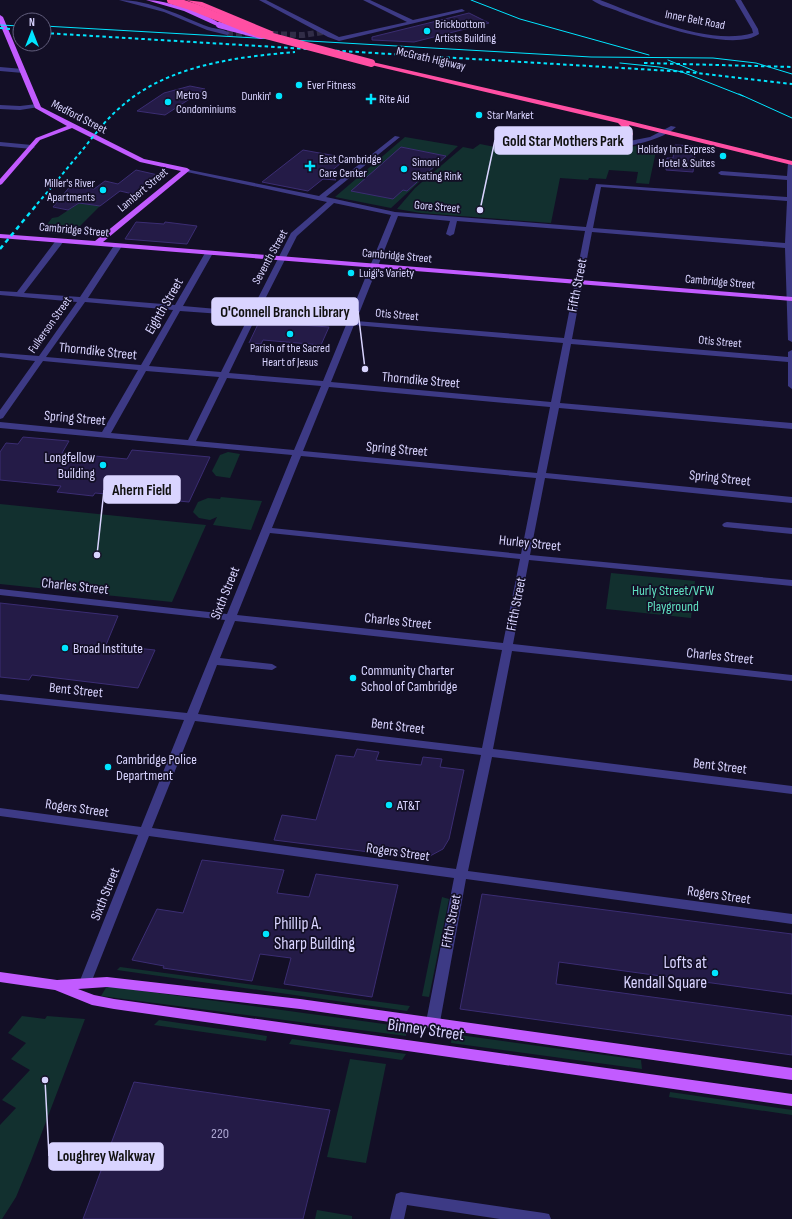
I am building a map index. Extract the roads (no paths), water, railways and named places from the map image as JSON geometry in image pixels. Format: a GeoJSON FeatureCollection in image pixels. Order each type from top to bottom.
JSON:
{"type":"FeatureCollection","features":[{"type":"Feature","properties":{"kind":"highway","name":"McGrath Highway"},"geometry":{"type":"LineString","coordinates":[[171,0],[204,10],[250,30],[290,42],[666,132],[792,160]]}},
{"type":"Feature","properties":{"kind":"highway","name":"McGrath Highway"},"geometry":{"type":"LineString","coordinates":[[189,0],[211,7],[251,26],[271,32],[673,127],[792,160]]}},
{"type":"Feature","properties":{"kind":"highway"},"geometry":{"type":"LineString","coordinates":[[619,145],[629,134],[628,129],[621,121]]}},
{"type":"Feature","properties":{"kind":"main road","name":"McGrath Highway"},"geometry":{"type":"LineString","coordinates":[[149,0],[190,11],[219,25],[290,42]]}},
{"type":"Feature","properties":{"kind":"main road","name":"Medford Street"},"geometry":{"type":"LineString","coordinates":[[0,17],[37,106],[47,113],[133,156]]}},
{"type":"Feature","properties":{"kind":"main road"},"geometry":{"type":"LineString","coordinates":[[1,180],[41,137],[72,126]]}},
{"type":"Feature","properties":{"kind":"main road","name":"Gore Street"},"geometry":{"type":"LineString","coordinates":[[133,156],[142,161],[187,170]]}},
{"type":"Feature","properties":{"kind":"main road","name":"Lambert Street"},"geometry":{"type":"LineString","coordinates":[[96,244],[180,174],[187,170]]}},
{"type":"Feature","properties":{"kind":"main road","name":"Cambridge Street"},"geometry":{"type":"LineString","coordinates":[[0,236],[791,299]]}},
{"type":"Feature","properties":{"kind":"main road","name":"Binney Street"},"geometry":{"type":"LineString","coordinates":[[0,977],[57,985],[106,982],[300,1004],[792,1074]]}},
{"type":"Feature","properties":{"kind":"main road","name":"Binney Street"},"geometry":{"type":"LineString","coordinates":[[57,985],[92,1000],[114,1004],[792,1100]]}},
{"type":"Feature","properties":{"kind":"street"},"geometry":{"type":"LineString","coordinates":[[122,0],[166,11],[205,27],[227,33]]}},
{"type":"Feature","properties":{"kind":"street"},"geometry":{"type":"LineString","coordinates":[[262,0],[330,36],[339,39],[462,11]]}},
{"type":"Feature","properties":{"kind":"street"},"geometry":{"type":"LineString","coordinates":[[366,0],[412,22]]}},
{"type":"Feature","properties":{"kind":"street","name":"Inner Belt Road"},"geometry":{"type":"LineString","coordinates":[[595,0],[650,21],[691,32],[723,37],[752,36],[756,34],[755,29],[738,0]]}},
{"type":"Feature","properties":{"kind":"street"},"geometry":{"type":"LineString","coordinates":[[0,70],[23,71]]}},
{"type":"Feature","properties":{"kind":"street"},"geometry":{"type":"LineString","coordinates":[[0,107],[20,108],[37,106]]}},
{"type":"Feature","properties":{"kind":"street"},"geometry":{"type":"LineString","coordinates":[[518,141],[555,148],[619,145],[652,139],[673,127]]}},
{"type":"Feature","properties":{"kind":"street"},"geometry":{"type":"LineString","coordinates":[[321,198],[397,137]]}},
{"type":"Feature","properties":{"kind":"street"},"geometry":{"type":"LineString","coordinates":[[0,144],[32,147]]}},
{"type":"Feature","properties":{"kind":"street"},"geometry":{"type":"LineString","coordinates":[[792,160],[790,178],[792,340]]}},
{"type":"Feature","properties":{"kind":"street","name":"Gore Street"},"geometry":{"type":"LineString","coordinates":[[187,170],[394,214],[454,220],[790,245]]}},
{"type":"Feature","properties":{"kind":"street"},"geometry":{"type":"LineString","coordinates":[[721,173],[790,178]]}},
{"type":"Feature","properties":{"kind":"street","name":"Fifth Street"},"geometry":{"type":"LineString","coordinates":[[433,1022],[487,752],[566,341],[598,185],[790,199]]}},
{"type":"Feature","properties":{"kind":"street","name":"Seventh Street"},"geometry":{"type":"LineString","coordinates":[[191,443],[294,235],[332,200]]}},
{"type":"Feature","properties":{"kind":"street","name":"Sixth Street"},"geometry":{"type":"LineString","coordinates":[[85,983],[394,214]]}},
{"type":"Feature","properties":{"kind":"street"},"geometry":{"type":"LineString","coordinates":[[450,234],[454,220]]}},
{"type":"Feature","properties":{"kind":"street"},"geometry":{"type":"LineString","coordinates":[[19,294],[60,241]]}},
{"type":"Feature","properties":{"kind":"street","name":"Fulkerson Street"},"geometry":{"type":"LineString","coordinates":[[0,416],[82,300],[118,246]]}},
{"type":"Feature","properties":{"kind":"street","name":"Eighth Street"},"geometry":{"type":"LineString","coordinates":[[105,435],[209,253]]}},
{"type":"Feature","properties":{"kind":"street","name":"Otis Street"},"geometry":{"type":"LineString","coordinates":[[0,293],[566,341],[792,357]]}},
{"type":"Feature","properties":{"kind":"street","name":"Thorndike Street"},"geometry":{"type":"LineString","coordinates":[[0,355],[792,426]]}},
{"type":"Feature","properties":{"kind":"street"},"geometry":{"type":"LineString","coordinates":[[792,357],[792,386]]}},
{"type":"Feature","properties":{"kind":"street","name":"Spring Street"},"geometry":{"type":"LineString","coordinates":[[0,425],[526,475],[540,474],[792,500]]}},
{"type":"Feature","properties":{"kind":"street"},"geometry":{"type":"LineString","coordinates":[[727,525],[792,531]]}},
{"type":"Feature","properties":{"kind":"street","name":"Hurley Street"},"geometry":{"type":"LineString","coordinates":[[266,530],[792,583]]}},
{"type":"Feature","properties":{"kind":"street","name":"Charles Street"},"geometry":{"type":"LineString","coordinates":[[0,592],[792,678]]}},
{"type":"Feature","properties":{"kind":"street"},"geometry":{"type":"LineString","coordinates":[[214,661],[272,667]]}},
{"type":"Feature","properties":{"kind":"street","name":"Bent Street"},"geometry":{"type":"LineString","coordinates":[[0,697],[191,716],[792,790]]}},
{"type":"Feature","properties":{"kind":"street","name":"Rogers Street"},"geometry":{"type":"LineString","coordinates":[[0,812],[145,833],[792,920]]}},
{"type":"Feature","properties":{"kind":"street"},"geometry":{"type":"LineString","coordinates":[[397,1219],[401,1198],[544,1219]]}},
{"type":"Feature","properties":{"kind":"tunnel"},"geometry":{"type":"LineString","coordinates":[[227,33],[303,35],[323,32]]}},
{"type":"Feature","properties":{"kind":"tram line"},"geometry":{"type":"LineString","coordinates":[[471,0],[520,19],[649,55]]}},
{"type":"Feature","properties":{"kind":"tram line"},"geometry":{"type":"LineString","coordinates":[[0,25],[12,26]]}},
{"type":"Feature","properties":{"kind":"tram line"},"geometry":{"type":"LineString","coordinates":[[52,26],[591,57],[713,58],[756,63],[792,74]]}},
{"type":"Feature","properties":{"kind":"tram line"},"geometry":{"type":"LineString","coordinates":[[668,60],[697,72]]}},
{"type":"Feature","properties":{"kind":"tram line"},"geometry":{"type":"LineString","coordinates":[[620,63],[659,67],[682,72],[743,96]]}},
{"type":"Feature","properties":{"kind":"tram line"},"geometry":{"type":"LineString","coordinates":[[739,94],[792,118]]}},
{"type":"Feature","properties":{"kind":"railway"},"geometry":{"type":"LineString","coordinates":[[0,28],[12,29]]}},
{"type":"Feature","properties":{"kind":"railway"},"geometry":{"type":"LineString","coordinates":[[52,33],[688,72],[792,84]]}},
{"type":"Feature","properties":{"kind":"railway"},"geometry":{"type":"LineString","coordinates":[[37,204],[107,120],[141,91],[182,72],[204,65],[227,60],[295,52]]}},
{"type":"Feature","properties":{"kind":"railway"},"geometry":{"type":"LineString","coordinates":[[644,63],[792,67]]}},
{"type":"Feature","properties":{"kind":"railway"},"geometry":{"type":"LineString","coordinates":[[0,249],[38,203]]}},
{"type":"Feature","properties":{"kind":"place","name":"Brickbottom Artists Building"},"geometry":{"type":"Point","coordinates":[427,31]}},
{"type":"Feature","properties":{"kind":"place","name":"Ever Fitness"},"geometry":{"type":"Point","coordinates":[299,85]}},
{"type":"Feature","properties":{"kind":"place","name":"Dunkin'"},"geometry":{"type":"Point","coordinates":[279,96]}},
{"type":"Feature","properties":{"kind":"place","name":"Rite Aid"},"geometry":{"type":"Point","coordinates":[371,99]}},
{"type":"Feature","properties":{"kind":"place","name":"Metro 9 Condominiums"},"geometry":{"type":"Point","coordinates":[168,102]}},
{"type":"Feature","properties":{"kind":"place","name":"Star Market"},"geometry":{"type":"Point","coordinates":[479,115]}},
{"type":"Feature","properties":{"kind":"place","name":"Holiday Inn Express Hotel & Suites"},"geometry":{"type":"Point","coordinates":[723,156]}},
{"type":"Feature","properties":{"kind":"place","name":"East Cambridge Care Center"},"geometry":{"type":"Point","coordinates":[310,166]}},
{"type":"Feature","properties":{"kind":"place","name":"Simoni Skating Rink"},"geometry":{"type":"Point","coordinates":[404,169]}},
{"type":"Feature","properties":{"kind":"place","name":"Miller's River Apartments"},"geometry":{"type":"Point","coordinates":[103,190]}},
{"type":"Feature","properties":{"kind":"place","name":"Gold Star Mothers Park"},"geometry":{"type":"Point","coordinates":[480,210]}},
{"type":"Feature","properties":{"kind":"place","name":"Luigi's Variety"},"geometry":{"type":"Point","coordinates":[351,273]}},
{"type":"Feature","properties":{"kind":"place","name":"Parish of the Sacred Heart of Jesus"},"geometry":{"type":"Point","coordinates":[290,334]}},
{"type":"Feature","properties":{"kind":"place","name":"O'Connell Branch Library"},"geometry":{"type":"Point","coordinates":[365,369]}},
{"type":"Feature","properties":{"kind":"place","name":"Longfellow Building"},"geometry":{"type":"Point","coordinates":[103,465]}},
{"type":"Feature","properties":{"kind":"place","name":"Ahern Field"},"geometry":{"type":"Point","coordinates":[97,555]}},
{"type":"Feature","properties":{"kind":"place","name":"Broad Institute"},"geometry":{"type":"Point","coordinates":[65,648]}},
{"type":"Feature","properties":{"kind":"place","name":"Community Charter School of Cambridge"},"geometry":{"type":"Point","coordinates":[353,678]}},
{"type":"Feature","properties":{"kind":"place","name":"Cambridge Police Department"},"geometry":{"type":"Point","coordinates":[108,767]}},
{"type":"Feature","properties":{"kind":"place","name":"AT&T"},"geometry":{"type":"Point","coordinates":[389,805]}},
{"type":"Feature","properties":{"kind":"place","name":"Phillip A. Sharp Building"},"geometry":{"type":"Point","coordinates":[266,934]}},
{"type":"Feature","properties":{"kind":"place","name":"Lofts at Kendall Square"},"geometry":{"type":"Point","coordinates":[715,973]}},
{"type":"Feature","properties":{"kind":"place","name":"Loughrey Walkway"},"geometry":{"type":"Point","coordinates":[45,1080]}},
{"type":"Feature","properties":{"kind":"park label","name":"Hurly Street/VFW Playground"},"geometry":{"type":"Point","coordinates":[673,598]}}]}
